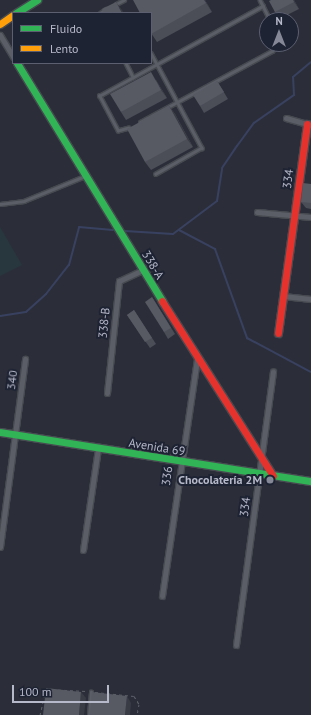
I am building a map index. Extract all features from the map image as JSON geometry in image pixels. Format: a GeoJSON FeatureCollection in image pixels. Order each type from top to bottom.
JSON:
{"type":"FeatureCollection","features":[{"type":"Feature","properties":{"kind":"street"},"geometry":{"type":"LineString","coordinates":[[18,12],[37,0]]}},
{"type":"Feature","properties":{"kind":"street"},"geometry":{"type":"LineString","coordinates":[[0,24],[12,16]]}},
{"type":"Feature","properties":{"kind":"street"},"geometry":{"type":"LineString","coordinates":[[0,35],[12,55]]}},
{"type":"Feature","properties":{"kind":"street","name":"338-A"},"geometry":{"type":"LineString","coordinates":[[18,64],[197,359],[273,476]]}},
{"type":"Feature","properties":{"kind":"street"},"geometry":{"type":"LineString","coordinates":[[286,118],[309,125]]}},
{"type":"Feature","properties":{"kind":"street","name":"334"},"geometry":{"type":"LineString","coordinates":[[278,332],[294,215],[309,125]]}},
{"type":"Feature","properties":{"kind":"street"},"geometry":{"type":"LineString","coordinates":[[257,212],[311,218]]}},
{"type":"Feature","properties":{"kind":"street","name":"338-B"},"geometry":{"type":"LineString","coordinates":[[107,393],[119,281],[143,270]]}},
{"type":"Feature","properties":{"kind":"street"},"geometry":{"type":"LineString","coordinates":[[283,296],[311,299]]}},
{"type":"Feature","properties":{"kind":"street","name":"340"},"geometry":{"type":"LineString","coordinates":[[0,547],[25,359]]}},
{"type":"Feature","properties":{"kind":"street","name":"336"},"geometry":{"type":"LineString","coordinates":[[162,596],[179,462],[197,359]]}},
{"type":"Feature","properties":{"kind":"street","name":"334"},"geometry":{"type":"LineString","coordinates":[[236,645],[263,462],[273,371]]}},
{"type":"Feature","properties":{"kind":"street","name":"Avenida 69"},"geometry":{"type":"LineString","coordinates":[[0,432],[261,475],[311,481]]}},
{"type":"Feature","properties":{"kind":"street"},"geometry":{"type":"LineString","coordinates":[[83,550],[98,448]]}},
{"type":"Feature","properties":{"kind":"lane"},"geometry":{"type":"LineString","coordinates":[[102,12],[124,0]]}},
{"type":"Feature","properties":{"kind":"lane"},"geometry":{"type":"LineString","coordinates":[[260,0],[266,12]]}},
{"type":"Feature","properties":{"kind":"lane"},"geometry":{"type":"LineString","coordinates":[[263,6],[99,96],[118,131],[270,52]]}},
{"type":"Feature","properties":{"kind":"lane"},"geometry":{"type":"LineString","coordinates":[[152,55],[202,148],[156,174]]}},
{"type":"Feature","properties":{"kind":"lane"},"geometry":{"type":"LineString","coordinates":[[126,64],[133,77]]}},
{"type":"Feature","properties":{"kind":"lane"},"geometry":{"type":"LineString","coordinates":[[0,204],[24,201],[86,176]]}},
{"type":"Feature","properties":{"kind":"lane"},"geometry":{"type":"LineString","coordinates":[[89,715],[91,692]]}},
{"type":"Feature","properties":{"kind":"shaded area"},"geometry":{"type":"Polygon","coordinates":[[[0,227],[22,265],[0,276],[0,227]]]}},
{"type":"Feature","properties":{"kind":"building"},"geometry":{"type":"Polygon","coordinates":[[[133,0],[204,0],[206,3],[152,33],[152,12],[139,12],[133,0]]]}},
{"type":"Feature","properties":{"kind":"building"},"geometry":{"type":"Polygon","coordinates":[[[293,0],[294,2],[275,12],[269,1],[293,0]]]}},
{"type":"Feature","properties":{"kind":"building"},"geometry":{"type":"Polygon","coordinates":[[[116,2],[121,12],[104,12],[102,9],[116,2]]]}},
{"type":"Feature","properties":{"kind":"building"},"geometry":{"type":"Polygon","coordinates":[[[151,72],[161,90],[121,112],[110,94],[151,72]]]}},
{"type":"Feature","properties":{"kind":"building"},"geometry":{"type":"Polygon","coordinates":[[[217,81],[224,92],[200,106],[193,95],[217,81]]]}},
{"type":"Feature","properties":{"kind":"building"},"geometry":{"type":"Polygon","coordinates":[[[169,106],[187,139],[145,162],[127,129],[169,106]]]}},
{"type":"Feature","properties":{"kind":"building"},"geometry":{"type":"Polygon","coordinates":[[[303,183],[311,184],[311,203],[301,202],[303,183]]]}},
{"type":"Feature","properties":{"kind":"building"},"geometry":{"type":"Polygon","coordinates":[[[152,297],[171,328],[164,332],[145,302],[152,297]]]}},
{"type":"Feature","properties":{"kind":"building"},"geometry":{"type":"Polygon","coordinates":[[[134,310],[152,338],[145,342],[127,315],[134,310]]]}},
{"type":"Feature","properties":{"kind":"building"},"geometry":{"type":"Polygon","coordinates":[[[46,688],[81,692],[79,715],[43,715],[46,688]]]}},
{"type":"Feature","properties":{"kind":"building"},"geometry":{"type":"Polygon","coordinates":[[[92,692],[127,696],[125,715],[90,715],[92,692]]]}},
{"type":"Feature","properties":{"kind":"waterway"},"geometry":{"type":"LineString","coordinates":[[125,231],[173,234],[217,201],[222,168],[254,123],[294,95],[293,77],[311,62]]}},
{"type":"Feature","properties":{"kind":"waterway"},"geometry":{"type":"LineString","coordinates":[[0,316],[26,312],[46,294],[69,265],[79,227],[113,230]]}},
{"type":"Feature","properties":{"kind":"waterway"},"geometry":{"type":"LineString","coordinates":[[179,230],[215,249],[247,338],[311,372]]}},
{"type":"Feature","properties":{"kind":"traffic: fast"},"geometry":{"type":"LineString","coordinates":[[18,12],[37,0]]}},
{"type":"Feature","properties":{"kind":"traffic: fast"},"geometry":{"type":"LineString","coordinates":[[18,64],[162,301]]}},
{"type":"Feature","properties":{"kind":"traffic: fast"},"geometry":{"type":"LineString","coordinates":[[0,432],[311,481]]}},
{"type":"Feature","properties":{"kind":"traffic: slow"},"geometry":{"type":"LineString","coordinates":[[0,24],[12,16]]}},
{"type":"Feature","properties":{"kind":"traffic: jam"},"geometry":{"type":"LineString","coordinates":[[278,333],[307,124]]}},
{"type":"Feature","properties":{"kind":"traffic: jam"},"geometry":{"type":"LineString","coordinates":[[162,301],[273,476]]}},
{"type":"Feature","properties":{"kind":"place","name":"Chocolatería 2M"},"geometry":{"type":"Point","coordinates":[270,480]}}]}
